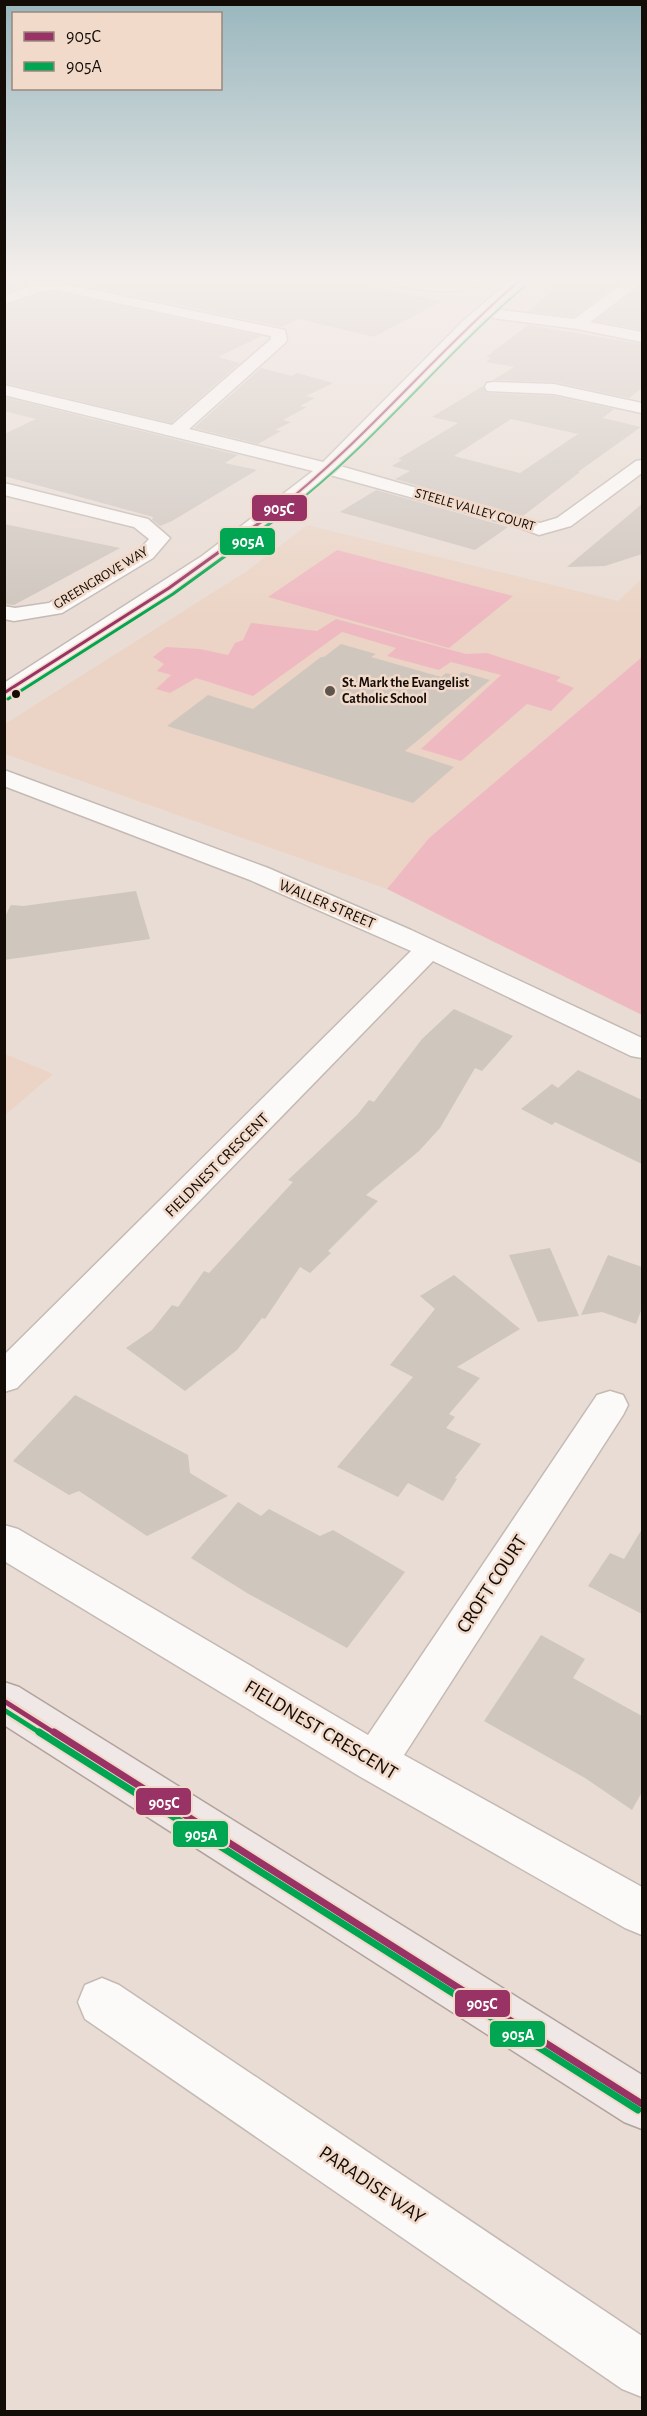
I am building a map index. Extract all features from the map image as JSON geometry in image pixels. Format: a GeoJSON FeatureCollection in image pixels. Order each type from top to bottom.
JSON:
{"type":"FeatureCollection","features":[{"type":"Feature","properties":{"kind":"main road"},"geometry":{"type":"LineString","coordinates":[[4,1701],[642,2104]]}},
{"type":"Feature","properties":{"kind":"street","name":"STEELE VALLEY COURT"},"geometry":{"type":"LineString","coordinates":[[16,393],[327,468],[522,522],[539,530],[564,522],[642,465]]}},
{"type":"Feature","properties":{"kind":"street"},"geometry":{"type":"LineString","coordinates":[[176,431],[219,393]]}},
{"type":"Feature","properties":{"kind":"street"},"geometry":{"type":"LineString","coordinates":[[4,693],[260,525],[327,468],[400,393]]}},
{"type":"Feature","properties":{"kind":"street"},"geometry":{"type":"LineString","coordinates":[[571,393],[642,408]]}},
{"type":"Feature","properties":{"kind":"street","name":"GREENGROVE WAY"},"geometry":{"type":"LineString","coordinates":[[4,489],[141,523],[160,538],[146,554],[55,609],[14,615],[4,612]]}},
{"type":"Feature","properties":{"kind":"street"},"geometry":{"type":"LineString","coordinates":[[4,505],[26,495]]}},
{"type":"Feature","properties":{"kind":"street","name":"WALLER STREET"},"geometry":{"type":"LineString","coordinates":[[4,777],[258,874],[401,936],[428,951],[642,1049]]}},
{"type":"Feature","properties":{"kind":"street","name":"FIELDNEST CRESCENT"},"geometry":{"type":"LineString","coordinates":[[4,1378],[428,951]]}},
{"type":"Feature","properties":{"kind":"street","name":"CROFT COURT"},"geometry":{"type":"LineString","coordinates":[[375,1762],[610,1405]]}},
{"type":"Feature","properties":{"kind":"street","name":"FIELDNEST CRESCENT"},"geometry":{"type":"LineString","coordinates":[[4,1540],[375,1762],[642,1912]]}},
{"type":"Feature","properties":{"kind":"street","name":"PARADISE WAY"},"geometry":{"type":"LineString","coordinates":[[102,2002],[642,2369]]}},
{"type":"Feature","properties":{"kind":"shaded area","name":"St. Mark the Evangelist Catholic School"},"geometry":{"type":"Polygon","coordinates":[[[307,525],[618,601],[642,579],[642,657],[429,838],[387,889],[5,754],[5,724],[247,571],[307,525]]]}},
{"type":"Feature","properties":{"kind":"shaded area"},"geometry":{"type":"Polygon","coordinates":[[[337,550],[513,596],[449,648],[268,597],[337,550]]]}},
{"type":"Feature","properties":{"kind":"shaded area"},"geometry":{"type":"Polygon","coordinates":[[[336,619],[466,654],[487,653],[561,677],[556,681],[574,688],[551,711],[527,704],[461,761],[421,749],[501,675],[451,662],[439,670],[387,656],[396,648],[342,632],[253,696],[196,678],[170,693],[156,689],[171,675],[157,671],[164,664],[153,657],[166,647],[200,649],[228,655],[235,643],[243,640],[251,623],[317,631],[336,619]]]}},
{"type":"Feature","properties":{"kind":"shaded area"},"geometry":{"type":"Polygon","coordinates":[[[642,657],[642,1015],[387,889],[429,838],[642,657]]]}},
{"type":"Feature","properties":{"kind":"shaded area"},"geometry":{"type":"Polygon","coordinates":[[[5,1054],[53,1074],[5,1115],[5,1054]]]}},
{"type":"Feature","properties":{"kind":"building"},"geometry":{"type":"Polygon","coordinates":[[[45,393],[206,393],[171,423],[45,393]]]}},
{"type":"Feature","properties":{"kind":"building"},"geometry":{"type":"Polygon","coordinates":[[[233,393],[313,393],[306,396],[315,398],[300,406],[307,407],[283,420],[291,422],[275,430],[281,431],[258,444],[194,428],[233,393]]]}},
{"type":"Feature","properties":{"kind":"building"},"geometry":{"type":"Polygon","coordinates":[[[472,393],[487,393],[554,396],[614,409],[600,420],[603,418],[641,427],[578,472],[580,472],[523,516],[395,479],[410,471],[392,466],[402,460],[398,459],[458,423],[432,417],[472,393]],[[511,419],[454,456],[520,473],[578,434],[511,419]]]}},
{"type":"Feature","properties":{"kind":"building"},"geometry":{"type":"Polygon","coordinates":[[[604,393],[636,393],[629,398],[604,393]]]}},
{"type":"Feature","properties":{"kind":"building"},"geometry":{"type":"Polygon","coordinates":[[[4,397],[238,455],[225,463],[257,470],[160,526],[152,520],[153,517],[4,476],[4,434],[36,419],[4,411],[4,397]]]}},
{"type":"Feature","properties":{"kind":"building"},"geometry":{"type":"Polygon","coordinates":[[[376,490],[508,527],[475,550],[340,512],[376,490]]]}},
{"type":"Feature","properties":{"kind":"building"},"geometry":{"type":"Polygon","coordinates":[[[642,504],[642,554],[605,566],[567,567],[642,504]]]}},
{"type":"Feature","properties":{"kind":"building"},"geometry":{"type":"Polygon","coordinates":[[[4,524],[120,548],[14,605],[4,604],[4,524]]]}},
{"type":"Feature","properties":{"kind":"building"},"geometry":{"type":"Polygon","coordinates":[[[341,644],[376,654],[371,657],[441,677],[446,673],[457,676],[462,672],[490,680],[405,751],[454,767],[413,803],[167,726],[208,695],[253,709],[341,644]]]}},
{"type":"Feature","properties":{"kind":"building"},"geometry":{"type":"Polygon","coordinates":[[[136,891],[150,939],[4,960],[4,918],[11,905],[23,906],[136,891]]]}},
{"type":"Feature","properties":{"kind":"building"},"geometry":{"type":"Polygon","coordinates":[[[454,1009],[513,1036],[482,1071],[475,1068],[440,1128],[419,1151],[366,1195],[378,1201],[328,1251],[331,1253],[310,1273],[300,1267],[265,1319],[262,1318],[237,1350],[185,1391],[126,1348],[152,1330],[172,1305],[178,1307],[204,1271],[209,1273],[293,1182],[288,1180],[357,1115],[369,1100],[374,1102],[422,1039],[454,1009]]]}},
{"type":"Feature","properties":{"kind":"building"},"geometry":{"type":"Polygon","coordinates":[[[578,1070],[642,1100],[642,1164],[555,1122],[552,1125],[521,1109],[552,1084],[558,1088],[578,1070]]]}},
{"type":"Feature","properties":{"kind":"building"},"geometry":{"type":"Polygon","coordinates":[[[550,1248],[579,1316],[538,1322],[509,1255],[550,1248]]]}},
{"type":"Feature","properties":{"kind":"building"},"geometry":{"type":"Polygon","coordinates":[[[608,1255],[642,1267],[642,1308],[636,1324],[602,1312],[581,1315],[608,1255]]]}},
{"type":"Feature","properties":{"kind":"building"},"geometry":{"type":"Polygon","coordinates":[[[454,1275],[520,1329],[457,1367],[480,1378],[449,1414],[455,1417],[446,1428],[481,1444],[455,1478],[457,1479],[443,1501],[408,1483],[398,1497],[337,1467],[413,1377],[390,1365],[435,1309],[420,1296],[454,1275]]]}},
{"type":"Feature","properties":{"kind":"building"},"geometry":{"type":"Polygon","coordinates":[[[75,1395],[188,1455],[190,1473],[228,1496],[147,1536],[79,1491],[69,1495],[13,1461],[75,1395]]]}},
{"type":"Feature","properties":{"kind":"building"},"geometry":{"type":"Polygon","coordinates":[[[238,1502],[261,1516],[269,1509],[320,1536],[333,1530],[405,1572],[347,1648],[247,1593],[191,1558],[238,1502]]]}},
{"type":"Feature","properties":{"kind":"building"},"geometry":{"type":"Polygon","coordinates":[[[642,1529],[642,1614],[588,1586],[610,1553],[624,1559],[642,1529]]]}},
{"type":"Feature","properties":{"kind":"building"},"geometry":{"type":"Polygon","coordinates":[[[541,1635],[585,1659],[573,1678],[642,1716],[642,1792],[632,1810],[585,1778],[484,1721],[541,1635]]]}},
{"type":"Feature","properties":{"kind":"transit line","name":"905C"},"geometry":{"type":"LineString","coordinates":[[4,693],[169,588],[249,531],[325,470],[403,393]]}},
{"type":"Feature","properties":{"kind":"transit line","name":"905A"},"geometry":{"type":"LineString","coordinates":[[8,699],[173,594],[253,537],[329,476],[414,393]]}},
{"type":"Feature","properties":{"kind":"transit line","name":"905C"},"geometry":{"type":"LineString","coordinates":[[4,1701],[642,2104]]}},
{"type":"Feature","properties":{"kind":"transit line","name":"905A"},"geometry":{"type":"LineString","coordinates":[[4,1710],[638,2110]]}},
{"type":"Feature","properties":{"kind":"place","name":"St. Mark the Evangelist Catholic School"},"geometry":{"type":"Point","coordinates":[330,691]}}]}
